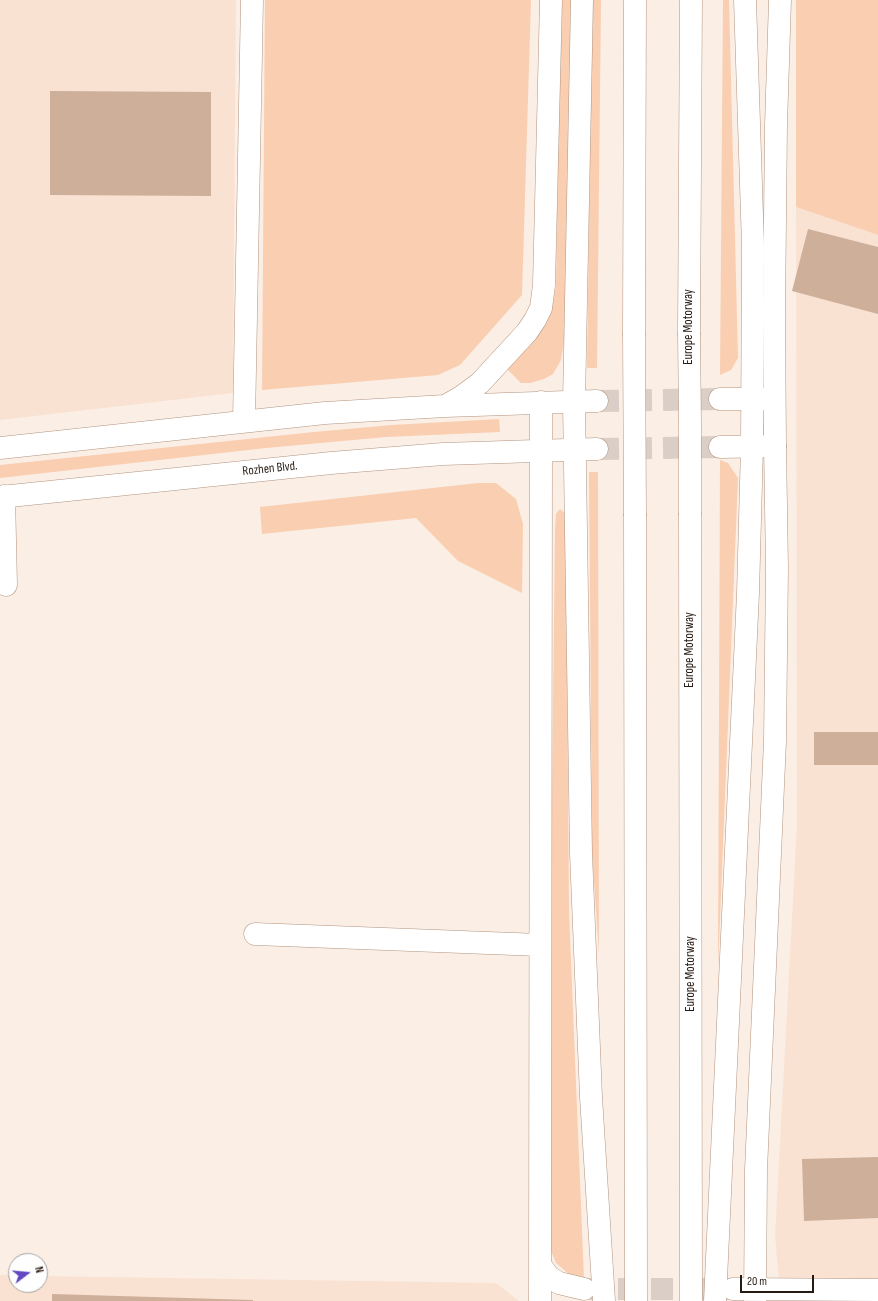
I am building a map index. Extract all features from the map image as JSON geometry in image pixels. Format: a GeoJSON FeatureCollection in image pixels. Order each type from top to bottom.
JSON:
{"type":"FeatureCollection","features":[{"type":"Feature","properties":{"kind":"main road"},"geometry":{"type":"LineString","coordinates":[[244,422],[252,0]]}},
{"type":"Feature","properties":{"kind":"main road"},"geometry":{"type":"LineString","coordinates":[[445,406],[461,397],[480,383],[527,332],[541,308],[544,285],[551,0]]}},
{"type":"Feature","properties":{"kind":"main road"},"geometry":{"type":"LineString","coordinates":[[582,0],[574,450],[581,853],[591,1097],[604,1301]]}},
{"type":"Feature","properties":{"kind":"main road"},"geometry":{"type":"LineString","coordinates":[[635,0],[634,333],[636,1301]]}},
{"type":"Feature","properties":{"kind":"main road","name":"Europe Motorway"},"geometry":{"type":"LineString","coordinates":[[691,0],[689,333],[691,1301]]}},
{"type":"Feature","properties":{"kind":"main road"},"geometry":{"type":"LineString","coordinates":[[714,1301],[748,594],[752,447],[752,246],[745,0]]}},
{"type":"Feature","properties":{"kind":"main road"},"geometry":{"type":"LineString","coordinates":[[755,1295],[756,1170],[775,741],[777,568],[774,313],[776,125],[780,0]]}},
{"type":"Feature","properties":{"kind":"main road"},"geometry":{"type":"LineString","coordinates":[[720,400],[775,399]]}},
{"type":"Feature","properties":{"kind":"main road"},"geometry":{"type":"LineString","coordinates":[[0,448],[325,413],[445,406],[597,401]]}},
{"type":"Feature","properties":{"kind":"main road"},"geometry":{"type":"LineString","coordinates":[[540,1301],[542,608],[541,402]]}},
{"type":"Feature","properties":{"kind":"main road"},"geometry":{"type":"LineString","coordinates":[[720,447],[775,446]]}},
{"type":"Feature","properties":{"kind":"main road","name":"Rozhen Blvd."},"geometry":{"type":"LineString","coordinates":[[2,496],[332,463],[442,454],[597,449]]}},
{"type":"Feature","properties":{"kind":"main road"},"geometry":{"type":"LineString","coordinates":[[2,496],[6,585]]}},
{"type":"Feature","properties":{"kind":"main road"},"geometry":{"type":"LineString","coordinates":[[255,934],[540,945]]}},
{"type":"Feature","properties":{"kind":"main road"},"geometry":{"type":"LineString","coordinates":[[541,1266],[549,1277],[559,1283],[584,1289]]}},
{"type":"Feature","properties":{"kind":"main road"},"geometry":{"type":"LineString","coordinates":[[733,1289],[755,1295],[878,1290]]}},
{"type":"Feature","properties":{"kind":"shaded area"},"geometry":{"type":"Polygon","coordinates":[[[0,0],[236,0],[233,393],[0,420],[0,0]]]}},
{"type":"Feature","properties":{"kind":"shaded area"},"geometry":{"type":"Polygon","coordinates":[[[265,0],[531,0],[522,295],[460,365],[438,375],[262,390],[265,0]]]}},
{"type":"Feature","properties":{"kind":"shaded area"},"geometry":{"type":"Polygon","coordinates":[[[560,0],[571,0],[565,336],[561,360],[553,374],[544,379],[530,383],[521,383],[506,368],[542,328],[551,312],[556,287],[560,0]]]}},
{"type":"Feature","properties":{"kind":"shaded area"},"geometry":{"type":"Polygon","coordinates":[[[592,0],[601,0],[597,368],[587,368],[592,0]]]}},
{"type":"Feature","properties":{"kind":"shaded area"},"geometry":{"type":"Polygon","coordinates":[[[723,0],[729,0],[738,358],[731,370],[720,375],[723,0]]]}},
{"type":"Feature","properties":{"kind":"shaded area"},"geometry":{"type":"Polygon","coordinates":[[[796,0],[878,0],[878,235],[796,207],[796,0]]]}},
{"type":"Feature","properties":{"kind":"shaded area"},"geometry":{"type":"Polygon","coordinates":[[[796,207],[878,235],[878,1301],[781,1301],[775,1236],[797,824],[796,207]]]}},
{"type":"Feature","properties":{"kind":"shaded area"},"geometry":{"type":"Polygon","coordinates":[[[499,419],[500,432],[386,437],[266,448],[0,478],[0,465],[314,432],[392,425],[499,419]]]}},
{"type":"Feature","properties":{"kind":"shaded area"},"geometry":{"type":"Polygon","coordinates":[[[720,460],[728,463],[738,478],[718,969],[720,460]]]}},
{"type":"Feature","properties":{"kind":"shaded area"},"geometry":{"type":"Polygon","coordinates":[[[589,472],[598,472],[599,954],[592,853],[589,472]]]}},
{"type":"Feature","properties":{"kind":"shaded area"},"geometry":{"type":"Polygon","coordinates":[[[478,483],[496,483],[516,499],[523,524],[522,593],[458,561],[416,518],[262,534],[260,507],[478,483]]]}},
{"type":"Feature","properties":{"kind":"shaded area"},"geometry":{"type":"Polygon","coordinates":[[[560,509],[566,514],[569,912],[584,1279],[571,1276],[556,1263],[547,1241],[555,530],[556,514],[560,509]]]}},
{"type":"Feature","properties":{"kind":"shaded area"},"geometry":{"type":"Polygon","coordinates":[[[0,1275],[8,1275],[8,1293],[48,1293],[48,1276],[496,1283],[519,1301],[0,1301],[0,1275]]]}},
{"type":"Feature","properties":{"kind":"building"},"geometry":{"type":"Polygon","coordinates":[[[50,91],[211,92],[211,196],[50,195],[50,91]]]}},
{"type":"Feature","properties":{"kind":"building"},"geometry":{"type":"Polygon","coordinates":[[[808,229],[878,247],[878,314],[792,291],[808,229]]]}},
{"type":"Feature","properties":{"kind":"building"},"geometry":{"type":"Polygon","coordinates":[[[814,732],[878,732],[878,765],[814,765],[814,732]]]}},
{"type":"Feature","properties":{"kind":"building"},"geometry":{"type":"Polygon","coordinates":[[[878,1157],[878,1218],[804,1221],[802,1159],[878,1157]]]}},
{"type":"Feature","properties":{"kind":"building"},"geometry":{"type":"Polygon","coordinates":[[[52,1294],[253,1300],[253,1301],[52,1301],[52,1294]]]}},
{"type":"Feature","properties":{"kind":"tunnel"},"geometry":{"type":"LineString","coordinates":[[597,401],[720,399]]}},
{"type":"Feature","properties":{"kind":"tunnel"},"geometry":{"type":"LineString","coordinates":[[597,449],[720,447]]}},
{"type":"Feature","properties":{"kind":"tunnel"},"geometry":{"type":"LineString","coordinates":[[585,1289],[733,1289]]}}]}
